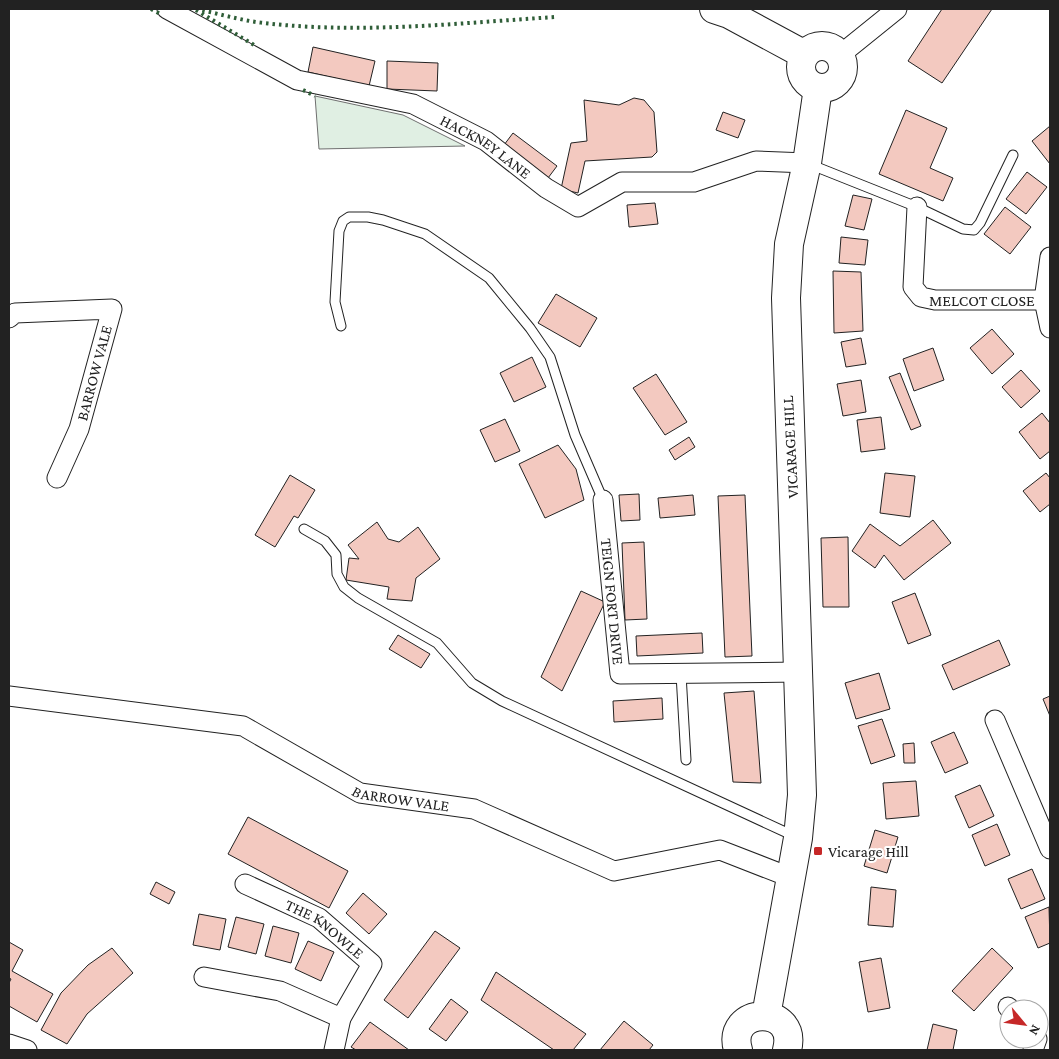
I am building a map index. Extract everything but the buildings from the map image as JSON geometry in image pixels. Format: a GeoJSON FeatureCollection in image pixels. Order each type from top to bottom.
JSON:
{"type":"FeatureCollection","features":[{"type":"Feature","properties":{"kind":"main road"},"geometry":{"type":"LineString","coordinates":[[714,9],[729,14],[805,55]]}},
{"type":"Feature","properties":{"kind":"main road"},"geometry":{"type":"LineString","coordinates":[[823,46],[830,47],[840,55],[844,68],[838,82],[825,88],[818,88],[812,85],[802,74],[801,68],[805,55],[810,50],[823,46]]}},
{"type":"Feature","properties":{"kind":"main road","name":"VICARAGE HILL"},"geometry":{"type":"LineString","coordinates":[[766,1016],[792,878],[802,795],[800,672],[786,298],[789,244],[807,163],[818,88]]}},
{"type":"Feature","properties":{"kind":"main road"},"geometry":{"type":"LineString","coordinates":[[738,1050],[736,1039],[743,1024],[750,1019],[766,1016],[781,1022],[786,1029],[789,1036],[787,1050]]}},
{"type":"Feature","properties":{"kind":"street","name":"HACKNEY LANE"},"geometry":{"type":"LineString","coordinates":[[167,9],[297,80],[413,104],[486,141],[546,188],[578,207],[622,182],[694,182],[756,160],[807,163]]}},
{"type":"Feature","properties":{"kind":"street"},"geometry":{"type":"LineString","coordinates":[[840,55],[897,9]]}},
{"type":"Feature","properties":{"kind":"street","name":"MELCOT CLOSE"},"geometry":{"type":"LineString","coordinates":[[917,207],[913,287],[921,297],[935,300],[1044,300]]}},
{"type":"Feature","properties":{"kind":"street"},"geometry":{"type":"LineString","coordinates":[[1050,257],[1044,300],[1050,328]]}},
{"type":"Feature","properties":{"kind":"street","name":"BARROW VALE"},"geometry":{"type":"LineString","coordinates":[[9,318],[15,313],[112,309],[79,429],[57,478]]}},
{"type":"Feature","properties":{"kind":"street","name":"TEIGN FORT DRIVE"},"geometry":{"type":"LineString","coordinates":[[603,500],[620,674],[800,672]]}},
{"type":"Feature","properties":{"kind":"street","name":"BARROW VALE"},"geometry":{"type":"LineString","coordinates":[[9,696],[243,726],[360,793],[474,809],[614,871],[720,850],[792,878]]}},
{"type":"Feature","properties":{"kind":"street"},"geometry":{"type":"LineString","coordinates":[[995,720],[1050,849]]}},
{"type":"Feature","properties":{"kind":"street","name":"THE KNOWLE"},"geometry":{"type":"LineString","coordinates":[[245,884],[319,918],[372,964],[341,1018],[334,1050]]}},
{"type":"Feature","properties":{"kind":"street"},"geometry":{"type":"LineString","coordinates":[[204,977],[280,990],[341,1018]]}},
{"type":"Feature","properties":{"kind":"street"},"geometry":{"type":"LineString","coordinates":[[9,1044],[28,1050]]}},
{"type":"Feature","properties":{"kind":"lane"},"geometry":{"type":"LineString","coordinates":[[807,163],[917,207],[964,229],[974,230],[980,223],[1012,155]]}},
{"type":"Feature","properties":{"kind":"lane"},"geometry":{"type":"LineString","coordinates":[[341,326],[335,302],[339,231],[343,221],[349,217],[368,216],[425,234],[462,258],[489,278],[530,328],[550,357],[575,435],[603,500]]}},
{"type":"Feature","properties":{"kind":"lane"},"geometry":{"type":"LineString","coordinates":[[304,529],[325,541],[336,555],[336,574],[344,587],[358,598],[437,643],[472,683],[502,701],[798,838]]}},
{"type":"Feature","properties":{"kind":"lane"},"geometry":{"type":"LineString","coordinates":[[681,674],[686,760]]}},
{"type":"Feature","properties":{"kind":"green space"},"geometry":{"type":"Polygon","coordinates":[[[315,96],[403,115],[465,146],[319,149],[315,96]]]}},
{"type":"Feature","properties":{"kind":"hedge"},"geometry":{"type":"LineString","coordinates":[[151,9],[162,15]]}},
{"type":"Feature","properties":{"kind":"hedge"},"geometry":{"type":"LineString","coordinates":[[196,9],[256,22],[331,28],[406,27],[556,17]]}},
{"type":"Feature","properties":{"kind":"hedge"},"geometry":{"type":"LineString","coordinates":[[196,10],[254,45]]}},
{"type":"Feature","properties":{"kind":"hedge"},"geometry":{"type":"LineString","coordinates":[[303,90],[315,96]]}},
{"type":"Feature","properties":{"kind":"place","name":"Vicarage Hill"},"geometry":{"type":"Point","coordinates":[818,851]}}]}
